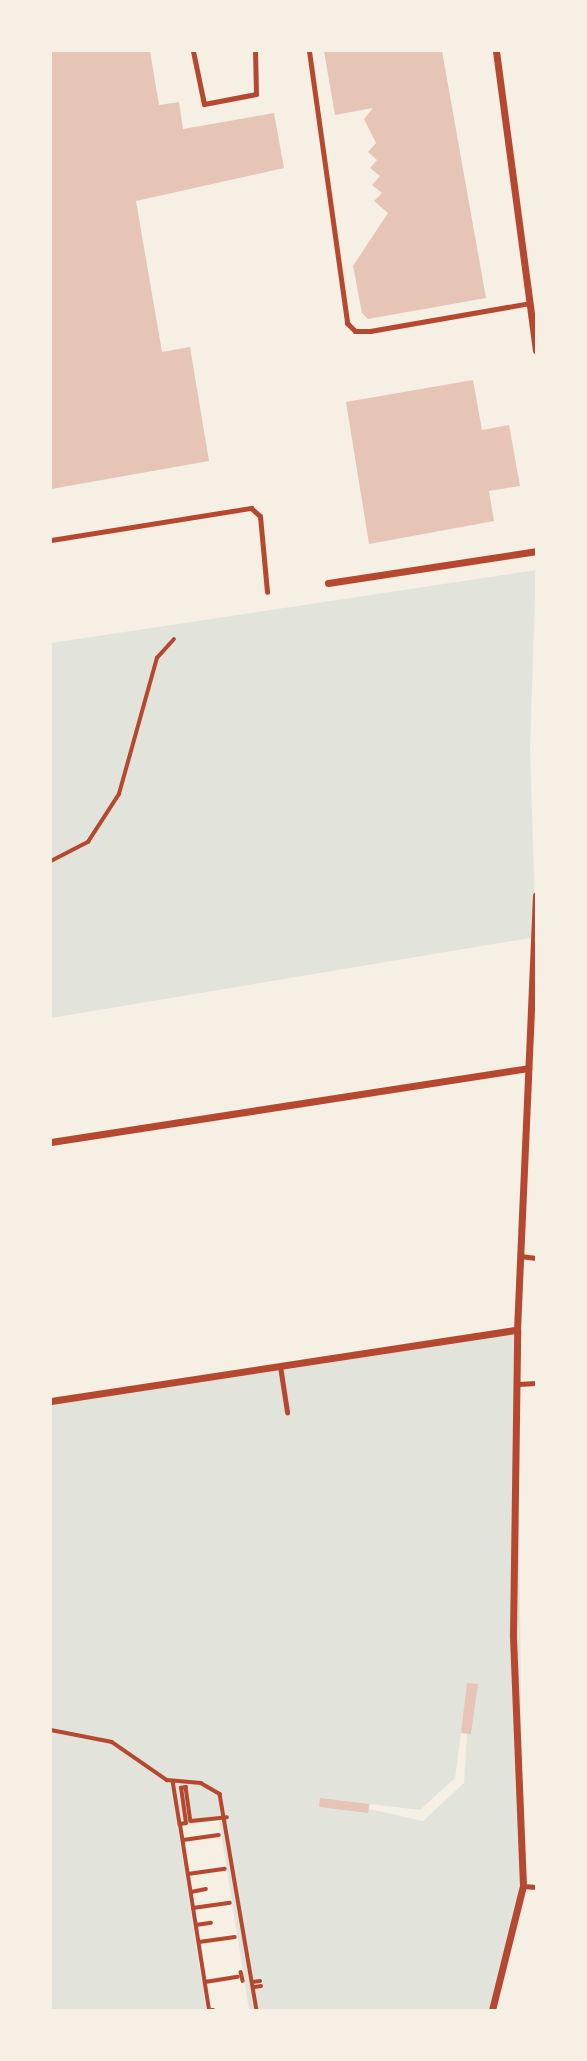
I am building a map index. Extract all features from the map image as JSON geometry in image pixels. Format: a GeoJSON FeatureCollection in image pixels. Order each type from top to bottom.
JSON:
{"type":"FeatureCollection","features":[{"type":"Feature","properties":{"kind":"street"},"geometry":{"type":"LineString","coordinates":[[496,51],[536,351]]}},
{"type":"Feature","properties":{"kind":"street"},"geometry":{"type":"LineString","coordinates":[[328,583],[536,551]]}},
{"type":"Feature","properties":{"kind":"street"},"geometry":{"type":"LineString","coordinates":[[492,2010],[523,1886],[513,1634],[517,1330],[536,895]]}},
{"type":"Feature","properties":{"kind":"street"},"geometry":{"type":"LineString","coordinates":[[51,1142],[528,1068]]}},
{"type":"Feature","properties":{"kind":"street"},"geometry":{"type":"LineString","coordinates":[[51,1401],[517,1330]]}},
{"type":"Feature","properties":{"kind":"lane"},"geometry":{"type":"LineString","coordinates":[[193,51],[204,104],[256,93],[255,51]]}},
{"type":"Feature","properties":{"kind":"lane"},"geometry":{"type":"LineString","coordinates":[[309,51],[347,323],[355,331],[370,331],[530,303]]}},
{"type":"Feature","properties":{"kind":"lane"},"geometry":{"type":"LineString","coordinates":[[51,540],[251,508],[260,516],[267,592]]}},
{"type":"Feature","properties":{"kind":"lane"},"geometry":{"type":"LineString","coordinates":[[520,1256],[536,1258]]}},
{"type":"Feature","properties":{"kind":"lane"},"geometry":{"type":"LineString","coordinates":[[280,1366],[287,1412]]}},
{"type":"Feature","properties":{"kind":"lane"},"geometry":{"type":"LineString","coordinates":[[518,1384],[536,1383]]}},
{"type":"Feature","properties":{"kind":"lane"},"geometry":{"type":"LineString","coordinates":[[523,1886],[536,1887]]}},
{"type":"Feature","properties":{"kind":"path"},"geometry":{"type":"LineString","coordinates":[[51,860],[88,842],[119,794],[157,658],[174,639]]}},
{"type":"Feature","properties":{"kind":"path"},"geometry":{"type":"LineString","coordinates":[[51,1730],[112,1742],[173,1781],[214,1789],[227,1816],[257,2010]]}},
{"type":"Feature","properties":{"kind":"path"},"geometry":{"type":"LineString","coordinates":[[173,1781],[187,1852],[191,1892],[195,1898],[198,1942],[211,2010]]}},
{"type":"Feature","properties":{"kind":"path"},"geometry":{"type":"LineString","coordinates":[[180,1824],[186,1823],[181,1788],[186,1787],[191,1821],[227,1816]]}},
{"type":"Feature","properties":{"kind":"path"},"geometry":{"type":"LineString","coordinates":[[183,1840],[219,1835]]}},
{"type":"Feature","properties":{"kind":"path"},"geometry":{"type":"LineString","coordinates":[[188,1874],[225,1869]]}},
{"type":"Feature","properties":{"kind":"path"},"geometry":{"type":"LineString","coordinates":[[191,1892],[206,1889]]}},
{"type":"Feature","properties":{"kind":"path"},"geometry":{"type":"LineString","coordinates":[[196,1912],[230,1903]]}},
{"type":"Feature","properties":{"kind":"path"},"geometry":{"type":"LineString","coordinates":[[196,1925],[211,1923]]}},
{"type":"Feature","properties":{"kind":"path"},"geometry":{"type":"LineString","coordinates":[[198,1942],[235,1937]]}},
{"type":"Feature","properties":{"kind":"path"},"geometry":{"type":"LineString","coordinates":[[238,1977],[241,1972]]}},
{"type":"Feature","properties":{"kind":"path"},"geometry":{"type":"LineString","coordinates":[[205,1982],[238,1977],[243,1981]]}},
{"type":"Feature","properties":{"kind":"path"},"geometry":{"type":"LineString","coordinates":[[253,1985],[261,1984]]}},
{"type":"Feature","properties":{"kind":"shaded area"},"geometry":{"type":"Polygon","coordinates":[[[536,570],[530,748],[536,937],[51,1018],[51,643],[536,570]]]}},
{"type":"Feature","properties":{"kind":"shaded area"},"geometry":{"type":"Polygon","coordinates":[[[517,1330],[523,1886],[492,2010],[249,2010],[219,1820],[178,1827],[206,2010],[51,2010],[51,1401],[517,1330]],[[461,1733],[455,1778],[420,1810],[370,1804],[369,1809],[423,1821],[464,1783],[467,1734],[461,1733]]]}},
{"type":"Feature","properties":{"kind":"building"},"geometry":{"type":"Polygon","coordinates":[[[51,51],[150,51],[159,105],[179,102],[183,129],[274,113],[284,168],[136,201],[162,352],[190,347],[209,461],[51,489],[51,51]]]}},
{"type":"Feature","properties":{"kind":"building"},"geometry":{"type":"Polygon","coordinates":[[[324,51],[442,51],[486,298],[368,319],[362,313],[353,266],[388,213],[374,201],[382,193],[372,185],[380,176],[370,168],[377,160],[368,152],[376,143],[364,119],[373,108],[335,115],[324,51]]]}},
{"type":"Feature","properties":{"kind":"building"},"geometry":{"type":"Polygon","coordinates":[[[473,380],[482,430],[509,425],[520,486],[489,491],[494,521],[369,544],[346,402],[473,380]]]}},
{"type":"Feature","properties":{"kind":"building"},"geometry":{"type":"Polygon","coordinates":[[[467,1683],[478,1684],[471,1734],[461,1733],[467,1683]]]}},
{"type":"Feature","properties":{"kind":"building"},"geometry":{"type":"Polygon","coordinates":[[[320,1798],[369,1804],[368,1813],[319,1807],[320,1798]]]}}]}
